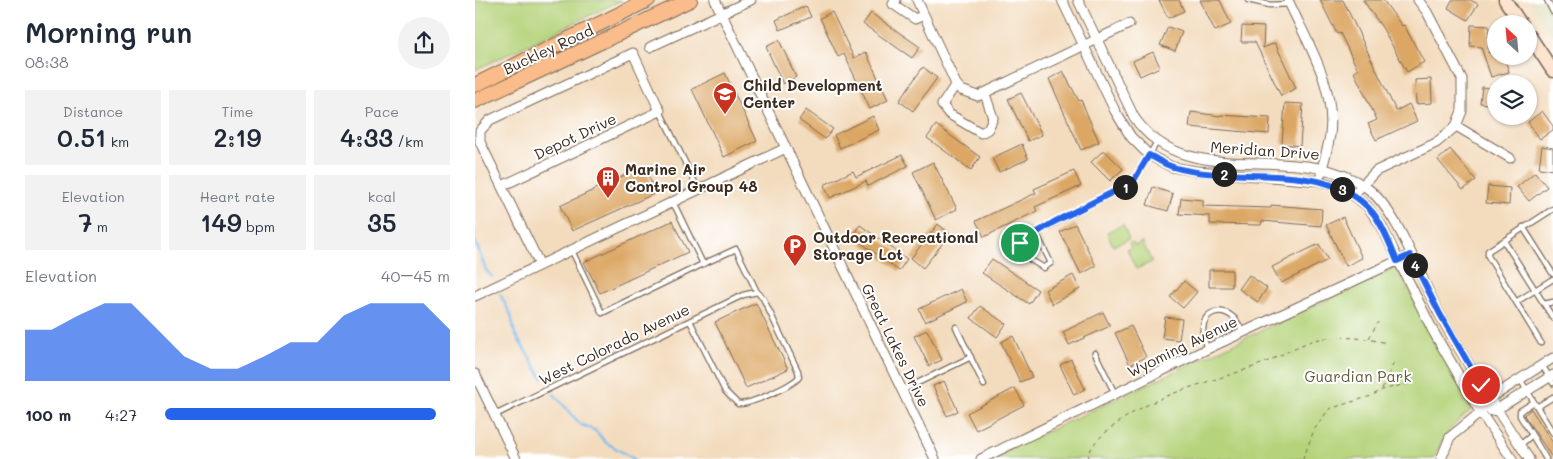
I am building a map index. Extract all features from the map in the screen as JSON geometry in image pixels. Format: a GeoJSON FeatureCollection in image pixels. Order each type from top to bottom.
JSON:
{"type":"FeatureCollection","features":[{"type":"Feature","properties":{"kind":"highway","name":"Buckley Road"},"geometry":{"type":"LineString","coordinates":[[475,85],[648,0]]}},
{"type":"Feature","properties":{"kind":"highway","name":"Buckley Road"},"geometry":{"type":"LineString","coordinates":[[475,101],[690,0]]}},
{"type":"Feature","properties":{"kind":"main road"},"geometry":{"type":"LineString","coordinates":[[1505,0],[1515,15]]}},
{"type":"Feature","properties":{"kind":"main road"},"geometry":{"type":"LineString","coordinates":[[1537,47],[1553,72]]}},
{"type":"Feature","properties":{"kind":"street","name":"Great Lakes Drive"},"geometry":{"type":"LineString","coordinates":[[715,0],[935,459]]}},
{"type":"Feature","properties":{"kind":"street"},"geometry":{"type":"LineString","coordinates":[[651,47],[751,0]]}},
{"type":"Feature","properties":{"kind":"street"},"geometry":{"type":"LineString","coordinates":[[896,0],[893,4],[915,19],[924,15]]}},
{"type":"Feature","properties":{"kind":"street"},"geometry":{"type":"LineString","coordinates":[[917,0],[956,84],[969,95],[977,96],[985,94],[1129,24]]}},
{"type":"Feature","properties":{"kind":"street","name":"Meridian Drive"},"geometry":{"type":"LineString","coordinates":[[1062,0],[1122,124],[1131,137],[1149,155],[1172,167],[1196,172],[1320,181],[1353,194],[1374,215],[1433,331],[1481,412],[1512,459]]}},
{"type":"Feature","properties":{"kind":"street","name":"Meridian Drive"},"geometry":{"type":"LineString","coordinates":[[1078,0],[1134,117],[1144,132],[1157,142],[1190,158],[1323,168],[1348,176],[1362,184],[1386,209],[1440,314],[1496,410],[1529,459]]}},
{"type":"Feature","properties":{"kind":"street"},"geometry":{"type":"LineString","coordinates":[[1353,194],[1376,172],[1436,143],[1457,126],[1462,111],[1462,79],[1427,12],[1417,0]]}},
{"type":"Feature","properties":{"kind":"street"},"geometry":{"type":"LineString","coordinates":[[1289,2],[1325,81],[1329,96],[1330,134],[1320,181]]}},
{"type":"Feature","properties":{"kind":"street"},"geometry":{"type":"LineString","coordinates":[[540,265],[479,142],[480,131],[490,120],[633,53],[660,111]]}},
{"type":"Feature","properties":{"kind":"street"},"geometry":{"type":"LineString","coordinates":[[956,84],[942,105],[949,114],[981,133],[988,128],[993,118],[985,94]]}},
{"type":"Feature","properties":{"kind":"street","name":"Depot Drive"},"geometry":{"type":"LineString","coordinates":[[502,186],[660,111]]}},
{"type":"Feature","properties":{"kind":"street"},"geometry":{"type":"LineString","coordinates":[[1457,126],[1510,158]]}},
{"type":"Feature","properties":{"kind":"street"},"geometry":{"type":"LineString","coordinates":[[475,296],[786,148]]}},
{"type":"Feature","properties":{"kind":"street","name":"Wyoming Avenue"},"geometry":{"type":"LineString","coordinates":[[981,459],[1207,349],[1410,255]]}},
{"type":"Feature","properties":{"kind":"street"},"geometry":{"type":"LineString","coordinates":[[1441,459],[1451,437],[1481,412],[1489,398],[1553,358]]}},
{"type":"Feature","properties":{"kind":"street"},"geometry":{"type":"LineString","coordinates":[[475,374],[515,459]]}},
{"type":"Feature","properties":{"kind":"street"},"geometry":{"type":"LineString","coordinates":[[1481,412],[1496,410],[1552,378]]}},
{"type":"Feature","properties":{"kind":"lane"},"geometry":{"type":"LineString","coordinates":[[1248,0],[1269,5],[1289,2]]}},
{"type":"Feature","properties":{"kind":"lane"},"geometry":{"type":"LineString","coordinates":[[1547,0],[1553,12]]}},
{"type":"Feature","properties":{"kind":"lane"},"geometry":{"type":"LineString","coordinates":[[660,111],[699,190]]}},
{"type":"Feature","properties":{"kind":"lane"},"geometry":{"type":"LineString","coordinates":[[1037,233],[1051,263],[1044,268],[1018,252],[1015,248],[1037,233],[1073,212],[1133,182],[1157,142]]}},
{"type":"Feature","properties":{"kind":"lane"},"geometry":{"type":"LineString","coordinates":[[673,202],[703,264]]}},
{"type":"Feature","properties":{"kind":"lane"},"geometry":{"type":"LineString","coordinates":[[1541,343],[1488,256],[1488,251],[1553,209]]}},
{"type":"Feature","properties":{"kind":"lane"},"geometry":{"type":"LineString","coordinates":[[1523,228],[1553,274]]}},
{"type":"Feature","properties":{"kind":"lane"},"geometry":{"type":"LineString","coordinates":[[1504,240],[1553,318]]}},
{"type":"Feature","properties":{"kind":"lane"},"geometry":{"type":"LineString","coordinates":[[572,251],[601,313],[736,249],[757,292],[763,298],[799,375],[793,383],[749,402],[738,404],[728,396],[690,321]]}},
{"type":"Feature","properties":{"kind":"lane"},"geometry":{"type":"LineString","coordinates":[[1516,302],[1553,279]]}},
{"type":"Feature","properties":{"kind":"lane","name":"West Colorado Avenue"},"geometry":{"type":"LineString","coordinates":[[495,415],[743,296],[757,292]]}},
{"type":"Feature","properties":{"kind":"lane"},"geometry":{"type":"LineString","coordinates":[[1544,304],[1553,302]]}},
{"type":"Feature","properties":{"kind":"lane"},"geometry":{"type":"LineString","coordinates":[[1207,349],[1203,330],[1204,321],[1210,313],[1218,310],[1227,313],[1235,319],[1243,332]]}},
{"type":"Feature","properties":{"kind":"lane"},"geometry":{"type":"LineString","coordinates":[[956,327],[984,385]]}},
{"type":"Feature","properties":{"kind":"lane"},"geometry":{"type":"LineString","coordinates":[[1095,353],[1115,394]]}},
{"type":"Feature","properties":{"kind":"lane"},"geometry":{"type":"LineString","coordinates":[[903,390],[971,357]]}},
{"type":"Feature","properties":{"kind":"lane"},"geometry":{"type":"LineString","coordinates":[[1542,365],[1552,378]]}},
{"type":"Feature","properties":{"kind":"lane"},"geometry":{"type":"LineString","coordinates":[[1520,379],[1553,433]]}},
{"type":"Feature","properties":{"kind":"lane"},"geometry":{"type":"LineString","coordinates":[[1546,459],[1520,411],[1553,397]]}},
{"type":"Feature","properties":{"kind":"lane"},"geometry":{"type":"LineString","coordinates":[[1520,445],[1532,435]]}},
{"type":"Feature","properties":{"kind":"path"},"geometry":{"type":"LineString","coordinates":[[1369,339],[1378,322]]}},
{"type":"Feature","properties":{"kind":"path"},"geometry":{"type":"LineString","coordinates":[[1088,458],[1091,447],[1097,440],[1123,419],[1152,401],[1258,366],[1315,340],[1369,339],[1387,343]]}},
{"type":"Feature","properties":{"kind":"path"},"geometry":{"type":"LineString","coordinates":[[1382,390],[1395,360]]}},
{"type":"Feature","properties":{"kind":"path"},"geometry":{"type":"LineString","coordinates":[[1303,459],[1314,430],[1329,409],[1371,396],[1382,390],[1415,382]]}},
{"type":"Feature","properties":{"kind":"shaded area"},"geometry":{"type":"Polygon","coordinates":[[[1530,0],[1553,0],[1553,39],[1538,14],[1530,0]]]}},
{"type":"Feature","properties":{"kind":"green space"},"geometry":{"type":"Polygon","coordinates":[[[475,0],[622,0],[475,70],[475,0]]]}},
{"type":"Feature","properties":{"kind":"green space"},"geometry":{"type":"Polygon","coordinates":[[[1123,225],[1129,239],[1113,246],[1107,232],[1123,225]]]}},
{"type":"Feature","properties":{"kind":"green space"},"geometry":{"type":"Polygon","coordinates":[[[1132,242],[1135,246],[1142,242],[1152,262],[1136,269],[1127,249],[1131,248],[1129,243],[1132,242]]]}},
{"type":"Feature","properties":{"kind":"green space","name":"Guardian Park"},"geometry":{"type":"Polygon","coordinates":[[[1396,267],[1469,401],[1471,410],[1449,432],[1434,459],[989,459],[1396,267]]]}},
{"type":"Feature","properties":{"kind":"building"},"geometry":{"type":"Polygon","coordinates":[[[1159,0],[1179,0],[1184,11],[1168,18],[1159,0]]]}},
{"type":"Feature","properties":{"kind":"building"},"geometry":{"type":"Polygon","coordinates":[[[1200,0],[1220,0],[1231,24],[1215,31],[1200,0]]]}},
{"type":"Feature","properties":{"kind":"building"},"geometry":{"type":"Polygon","coordinates":[[[1320,0],[1343,0],[1396,111],[1409,104],[1417,121],[1376,140],[1368,124],[1377,120],[1354,72],[1358,70],[1340,33],[1337,34],[1320,0]]]}},
{"type":"Feature","properties":{"kind":"building"},"geometry":{"type":"Polygon","coordinates":[[[1363,0],[1383,0],[1402,26],[1404,25],[1424,62],[1407,72],[1383,29],[1363,0]]]}},
{"type":"Feature","properties":{"kind":"building"},"geometry":{"type":"Polygon","coordinates":[[[1452,0],[1470,0],[1478,4],[1468,20],[1448,8],[1452,0]]]}},
{"type":"Feature","properties":{"kind":"building"},"geometry":{"type":"Polygon","coordinates":[[[806,6],[811,17],[780,30],[776,20],[806,6]]]}},
{"type":"Feature","properties":{"kind":"building"},"geometry":{"type":"Polygon","coordinates":[[[832,12],[854,58],[866,52],[888,100],[870,109],[844,54],[838,57],[820,18],[832,12]]]}},
{"type":"Feature","properties":{"kind":"building"},"geometry":{"type":"Polygon","coordinates":[[[871,13],[920,47],[912,58],[863,24],[871,13]]]}},
{"type":"Feature","properties":{"kind":"building"},"geometry":{"type":"Polygon","coordinates":[[[1471,25],[1487,26],[1487,65],[1481,47],[1470,46],[1471,25]]]}},
{"type":"Feature","properties":{"kind":"building"},"geometry":{"type":"Polygon","coordinates":[[[1242,26],[1264,27],[1263,48],[1275,43],[1296,88],[1281,96],[1255,42],[1241,42],[1242,26]]]}},
{"type":"Feature","properties":{"kind":"building"},"geometry":{"type":"Polygon","coordinates":[[[1168,27],[1182,32],[1175,51],[1160,45],[1168,27]]]}},
{"type":"Feature","properties":{"kind":"building"},"geometry":{"type":"Polygon","coordinates":[[[779,40],[796,77],[783,84],[766,47],[779,40]]]}},
{"type":"Feature","properties":{"kind":"building"},"geometry":{"type":"Polygon","coordinates":[[[1153,52],[1160,67],[1140,76],[1133,61],[1153,52]]]}},
{"type":"Feature","properties":{"kind":"building"},"geometry":{"type":"Polygon","coordinates":[[[1487,65],[1507,65],[1509,72],[1490,75],[1487,65]]]}},
{"type":"Feature","properties":{"kind":"building"},"geometry":{"type":"Polygon","coordinates":[[[923,67],[937,78],[913,111],[899,101],[923,67]]]}},
{"type":"Feature","properties":{"kind":"building"},"geometry":{"type":"Polygon","coordinates":[[[1063,71],[1079,101],[1081,100],[1099,142],[1081,150],[1049,79],[1063,71]]]}},
{"type":"Feature","properties":{"kind":"building","name":"Child Development Center"},"geometry":{"type":"Polygon","coordinates":[[[725,73],[757,141],[724,157],[692,89],[725,73]]]}},
{"type":"Feature","properties":{"kind":"building"},"geometry":{"type":"Polygon","coordinates":[[[1431,79],[1432,103],[1416,104],[1415,80],[1431,79]]]}},
{"type":"Feature","properties":{"kind":"building"},"geometry":{"type":"Polygon","coordinates":[[[1482,87],[1487,88],[1487,104],[1480,103],[1482,87]]]}},
{"type":"Feature","properties":{"kind":"building"},"geometry":{"type":"Polygon","coordinates":[[[1021,93],[1042,135],[1028,141],[1008,99],[1021,93]]]}},
{"type":"Feature","properties":{"kind":"building"},"geometry":{"type":"Polygon","coordinates":[[[1285,103],[1303,104],[1300,146],[1282,144],[1285,103]]]}},
{"type":"Feature","properties":{"kind":"building"},"geometry":{"type":"Polygon","coordinates":[[[806,110],[833,129],[825,139],[799,120],[806,110]]]}},
{"type":"Feature","properties":{"kind":"building"},"geometry":{"type":"Polygon","coordinates":[[[1542,111],[1553,126],[1553,130],[1540,139],[1530,125],[1537,125],[1537,115],[1542,111]]]}},
{"type":"Feature","properties":{"kind":"building"},"geometry":{"type":"Polygon","coordinates":[[[1191,112],[1220,116],[1270,118],[1269,134],[1189,127],[1191,112]]]}},
{"type":"Feature","properties":{"kind":"building"},"geometry":{"type":"Polygon","coordinates":[[[873,116],[879,130],[840,148],[834,135],[873,116]]]}},
{"type":"Feature","properties":{"kind":"building"},"geometry":{"type":"Polygon","coordinates":[[[936,125],[980,157],[971,170],[927,138],[936,125]]]}},
{"type":"Feature","properties":{"kind":"building"},"geometry":{"type":"Polygon","coordinates":[[[1022,144],[1028,159],[999,172],[992,158],[1022,144]]]}},
{"type":"Feature","properties":{"kind":"building"},"geometry":{"type":"Polygon","coordinates":[[[1542,146],[1553,148],[1553,170],[1539,168],[1542,146]]]}},
{"type":"Feature","properties":{"kind":"building"},"geometry":{"type":"Polygon","coordinates":[[[1450,149],[1476,180],[1463,190],[1438,160],[1450,149]]]}},
{"type":"Feature","properties":{"kind":"building"},"geometry":{"type":"Polygon","coordinates":[[[1104,150],[1123,169],[1110,181],[1091,162],[1104,150]]]}},
{"type":"Feature","properties":{"kind":"building"},"geometry":{"type":"Polygon","coordinates":[[[902,155],[908,166],[868,186],[866,181],[830,198],[824,185],[853,171],[856,177],[902,155]]]}},
{"type":"Feature","properties":{"kind":"building"},"geometry":{"type":"Polygon","coordinates":[[[933,162],[957,209],[936,220],[913,172],[933,162]]]}},
{"type":"Feature","properties":{"kind":"building","name":"Marine Air Control Group 48"},"geometry":{"type":"Polygon","coordinates":[[[644,166],[656,193],[572,231],[560,206],[644,166]]]}},
{"type":"Feature","properties":{"kind":"building"},"geometry":{"type":"Polygon","coordinates":[[[1074,171],[1081,186],[1035,207],[1037,211],[984,237],[976,221],[1036,193],[1034,189],[1074,171]]]}},
{"type":"Feature","properties":{"kind":"building"},"geometry":{"type":"Polygon","coordinates":[[[1535,172],[1547,187],[1529,201],[1517,187],[1535,172]]]}},
{"type":"Feature","properties":{"kind":"building"},"geometry":{"type":"Polygon","coordinates":[[[1488,186],[1510,188],[1509,205],[1486,203],[1488,186]]]}},
{"type":"Feature","properties":{"kind":"building"},"geometry":{"type":"Polygon","coordinates":[[[1153,187],[1173,194],[1168,211],[1147,205],[1153,187]]]}},
{"type":"Feature","properties":{"kind":"building"},"geometry":{"type":"Polygon","coordinates":[[[1181,198],[1203,200],[1203,206],[1271,208],[1271,205],[1322,209],[1321,226],[1262,221],[1261,225],[1210,224],[1210,216],[1179,214],[1181,198]]]}},
{"type":"Feature","properties":{"kind":"building"},"geometry":{"type":"Polygon","coordinates":[[[1343,217],[1362,258],[1346,266],[1326,225],[1343,217]]]}},
{"type":"Feature","properties":{"kind":"building"},"geometry":{"type":"Polygon","coordinates":[[[672,221],[688,252],[600,293],[584,262],[672,221]]]}},
{"type":"Feature","properties":{"kind":"building"},"geometry":{"type":"Polygon","coordinates":[[[938,224],[950,234],[923,268],[911,258],[938,224]]]}},
{"type":"Feature","properties":{"kind":"building"},"geometry":{"type":"Polygon","coordinates":[[[1075,224],[1096,266],[1081,274],[1060,232],[1075,224]]]}},
{"type":"Feature","properties":{"kind":"building"},"geometry":{"type":"Polygon","coordinates":[[[860,225],[907,259],[899,271],[852,236],[860,225]]]}},
{"type":"Feature","properties":{"kind":"building"},"geometry":{"type":"Polygon","coordinates":[[[1319,244],[1328,260],[1281,283],[1272,267],[1319,244]]]}},
{"type":"Feature","properties":{"kind":"building"},"geometry":{"type":"Polygon","coordinates":[[[992,259],[1038,290],[1029,304],[982,273],[992,259]]]}},
{"type":"Feature","properties":{"kind":"building"},"geometry":{"type":"Polygon","coordinates":[[[1209,270],[1232,270],[1232,287],[1209,287],[1209,270]]]}},
{"type":"Feature","properties":{"kind":"building"},"geometry":{"type":"Polygon","coordinates":[[[1073,275],[1080,289],[1052,304],[1045,290],[1073,275]]]}},
{"type":"Feature","properties":{"kind":"building"},"geometry":{"type":"Polygon","coordinates":[[[1249,275],[1267,288],[1258,302],[1239,289],[1249,275]]]}},
{"type":"Feature","properties":{"kind":"building"},"geometry":{"type":"Polygon","coordinates":[[[1184,281],[1197,292],[1183,308],[1170,297],[1184,281]]]}},
{"type":"Feature","properties":{"kind":"building"},"geometry":{"type":"Polygon","coordinates":[[[961,289],[967,302],[925,322],[919,309],[961,289]]]}},
{"type":"Feature","properties":{"kind":"building"},"geometry":{"type":"Polygon","coordinates":[[[756,303],[788,369],[746,388],[715,322],[756,303]]]}},
{"type":"Feature","properties":{"kind":"building"},"geometry":{"type":"Polygon","coordinates":[[[980,306],[1006,324],[997,337],[971,318],[980,306]]]}},
{"type":"Feature","properties":{"kind":"building"},"geometry":{"type":"Polygon","coordinates":[[[1103,312],[1110,326],[1069,345],[1063,332],[1103,312]]]}},
{"type":"Feature","properties":{"kind":"building"},"geometry":{"type":"Polygon","coordinates":[[[1165,317],[1182,319],[1179,340],[1162,338],[1165,317]]]}},
{"type":"Feature","properties":{"kind":"building"},"geometry":{"type":"Polygon","coordinates":[[[1131,326],[1146,357],[1130,365],[1115,333],[1131,326]]]}},
{"type":"Feature","properties":{"kind":"building"},"geometry":{"type":"Polygon","coordinates":[[[927,330],[942,360],[929,366],[914,336],[927,330]]]}},
{"type":"Feature","properties":{"kind":"building"},"geometry":{"type":"Polygon","coordinates":[[[1013,336],[1032,377],[1020,382],[1001,342],[1013,336]]]}},
{"type":"Feature","properties":{"kind":"building"},"geometry":{"type":"Polygon","coordinates":[[[1071,359],[1085,389],[1074,395],[1060,365],[1071,359]]]}},
{"type":"Feature","properties":{"kind":"building"},"geometry":{"type":"Polygon","coordinates":[[[944,381],[958,411],[947,416],[933,386],[944,381]]]}},
{"type":"Feature","properties":{"kind":"building"},"geometry":{"type":"Polygon","coordinates":[[[1015,388],[1024,405],[976,430],[967,413],[1015,388]]]}},
{"type":"Feature","properties":{"kind":"building"},"geometry":{"type":"Polygon","coordinates":[[[1531,409],[1553,443],[1553,459],[1524,415],[1531,409]]]}},
{"type":"Feature","properties":{"kind":"waterway"},"geometry":{"type":"LineString","coordinates":[[475,241],[486,270],[492,277]]}},
{"type":"Feature","properties":{"kind":"waterway"},"geometry":{"type":"LineString","coordinates":[[500,294],[511,315],[515,334],[543,379]]}},
{"type":"Feature","properties":{"kind":"waterway"},"geometry":{"type":"LineString","coordinates":[[554,394],[580,424],[596,431],[605,442],[634,459]]}},
{"type":"Feature","properties":{"kind":"place","name":"Child Development Center"},"geometry":{"type":"Point","coordinates":[725,115]}},
{"type":"Feature","properties":{"kind":"place","name":"Marine Air Control Group 48"},"geometry":{"type":"Point","coordinates":[608,199]}},
{"type":"Feature","properties":{"kind":"place","name":"Outdoor Recreational Storage Lot"},"geometry":{"type":"Point","coordinates":[795,267]}},
{"type":"Feature","properties":{"kind":"route"},"geometry":{"type":"LineString","coordinates":[[1020,243],[1054,222],[1133,182],[1149,155],[1172,167],[1196,172],[1320,181],[1353,194],[1367,206],[1381,225],[1397,261],[1410,255],[1440,314],[1481,385]]}}]}
